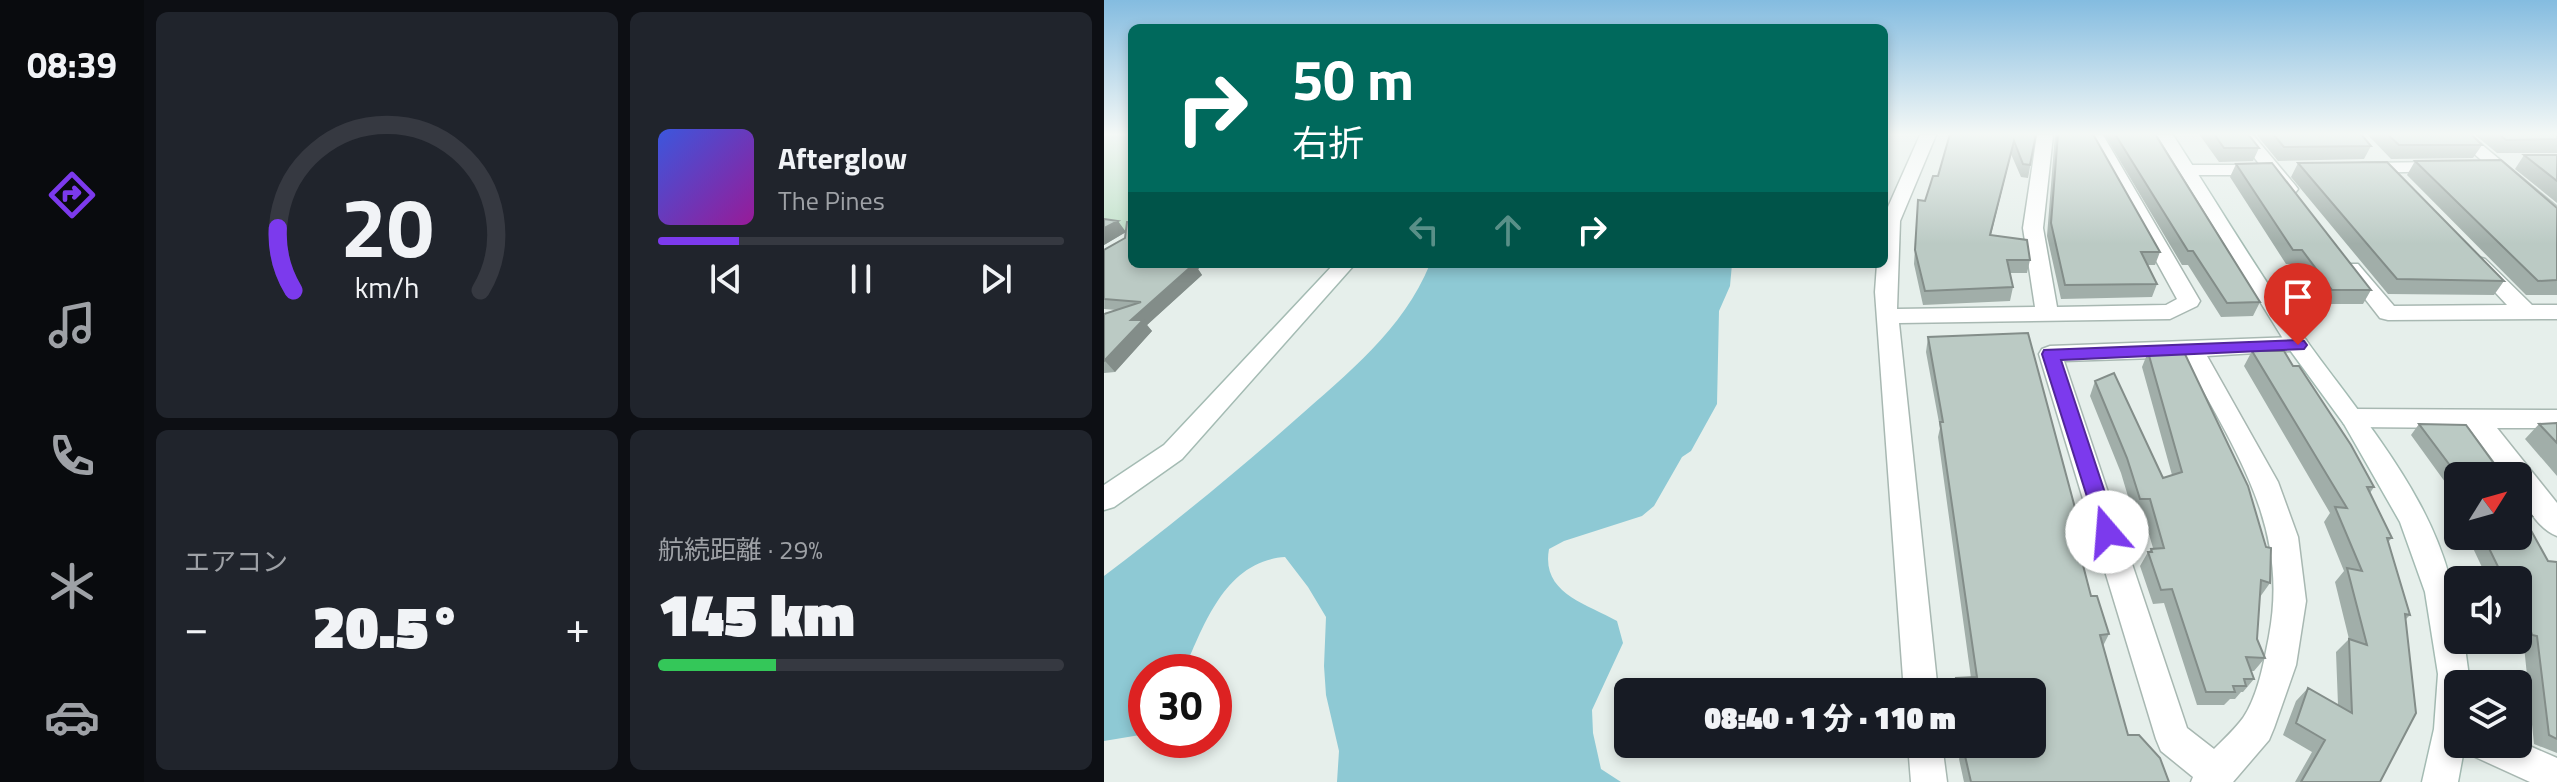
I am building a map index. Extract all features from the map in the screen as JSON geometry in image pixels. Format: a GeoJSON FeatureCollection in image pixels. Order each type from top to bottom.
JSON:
{"type":"FeatureCollection","features":[{"type":"Feature","properties":{"kind":"street"},"geometry":{"type":"LineString","coordinates":[[1888,256],[1891,221],[1912,171]]}},
{"type":"Feature","properties":{"kind":"street"},"geometry":{"type":"LineString","coordinates":[[2040,171],[2033,228],[2047,312]]}},
{"type":"Feature","properties":{"kind":"street"},"geometry":{"type":"LineString","coordinates":[[1887,316],[2170,312],[2189,301],[2116,171]]}},
{"type":"Feature","properties":{"kind":"street"},"geometry":{"type":"LineString","coordinates":[[2189,171],[2298,345],[2353,418],[2413,519],[2440,592],[2453,670]]}},
{"type":"Feature","properties":{"kind":"street"},"geometry":{"type":"LineString","coordinates":[[2283,171],[2303,207]]}},
{"type":"Feature","properties":{"kind":"street"},"geometry":{"type":"LineString","coordinates":[[2389,171],[2404,187]]}},
{"type":"Feature","properties":{"kind":"street"},"geometry":{"type":"LineString","coordinates":[[2504,171],[2557,217]]}},
{"type":"Feature","properties":{"kind":"street"},"geometry":{"type":"LineString","coordinates":[[2464,248],[2526,312]]}},
{"type":"Feature","properties":{"kind":"street"},"geometry":{"type":"LineString","coordinates":[[2343,258],[2388,313],[2557,312]]}},
{"type":"Feature","properties":{"kind":"street"},"geometry":{"type":"LineString","coordinates":[[1104,499],[1173,452],[1341,268]]}},
{"type":"Feature","properties":{"kind":"street"},"geometry":{"type":"LineString","coordinates":[[1887,268],[1885,292],[1920,678]]}},
{"type":"Feature","properties":{"kind":"street"},"geometry":{"type":"LineString","coordinates":[[2192,349],[2265,482],[2284,537],[2291,601],[2280,665],[2257,728],[2213,778],[2173,739],[2050,354],[2298,345]]}},
{"type":"Feature","properties":{"kind":"street"},"geometry":{"type":"LineString","coordinates":[[2353,418],[2557,419]]}},
{"type":"Feature","properties":{"kind":"street"},"geometry":{"type":"LineString","coordinates":[[2477,420],[2557,524]]}},
{"type":"Feature","properties":{"kind":"street"},"geometry":{"type":"LineString","coordinates":[[1926,758],[1929,782]]}},
{"type":"Feature","properties":{"kind":"street"},"geometry":{"type":"LineString","coordinates":[[2440,782],[2446,758]]}},
{"type":"Feature","properties":{"kind":"street"},"geometry":{"type":"LineString","coordinates":[[2516,758],[2557,776]]}},
{"type":"Feature","properties":{"kind":"green space"},"geometry":{"type":"Polygon","coordinates":[[[1104,171],[1128,171],[1128,230],[1104,242],[1104,171]]]}},
{"type":"Feature","properties":{"kind":"water"},"geometry":{"type":"Polygon","coordinates":[[[1428,268],[1732,268],[1730,286],[1719,311],[1717,404],[1691,451],[1682,457],[1654,506],[1642,516],[1564,541],[1549,549],[1548,564],[1559,586],[1579,602],[1617,621],[1623,643],[1592,710],[1593,733],[1601,769],[1621,782],[1337,782],[1339,751],[1326,695],[1324,666],[1326,617],[1285,557],[1264,561],[1232,583],[1219,598],[1191,654],[1128,654],[1128,737],[1104,741],[1104,576],[1272,440],[1372,350],[1405,310],[1428,268]]]}},
{"type":"Feature","properties":{"kind":"building"},"geometry":{"type":"Polygon","coordinates":[[[1939,171],[2006,171],[1990,235],[2027,240],[2030,260],[2007,260],[2013,287],[1925,291],[1915,250],[1918,200],[1925,201],[1933,176],[1938,176],[1939,171]]]}},
{"type":"Feature","properties":{"kind":"building"},"geometry":{"type":"Polygon","coordinates":[[[2055,171],[2114,171],[2160,252],[2141,252],[2157,284],[2065,285],[2051,223],[2055,171]]]}},
{"type":"Feature","properties":{"kind":"building"},"geometry":{"type":"Polygon","coordinates":[[[2138,171],[2178,171],[2260,302],[2227,303],[2193,251],[2188,251],[2138,171]]]}},
{"type":"Feature","properties":{"kind":"building"},"geometry":{"type":"Polygon","coordinates":[[[2241,171],[2279,171],[2371,290],[2332,290],[2302,250],[2293,250],[2241,171]]]}},
{"type":"Feature","properties":{"kind":"building"},"geometry":{"type":"Polygon","coordinates":[[[2305,171],[2396,171],[2504,281],[2397,279],[2305,171]]]}},
{"type":"Feature","properties":{"kind":"building"},"geometry":{"type":"Polygon","coordinates":[[[2426,171],[2514,171],[2557,208],[2557,280],[2538,281],[2426,171]]]}},
{"type":"Feature","properties":{"kind":"building"},"geometry":{"type":"Polygon","coordinates":[[[2545,171],[2557,171],[2557,181],[2545,171]]]}},
{"type":"Feature","properties":{"kind":"building"},"geometry":{"type":"Polygon","coordinates":[[[1104,219],[1118,221],[1104,228],[1104,219]]]}},
{"type":"Feature","properties":{"kind":"building"},"geometry":{"type":"Polygon","coordinates":[[[1128,222],[1128,268],[1190,268],[1131,320],[1143,320],[1104,361],[1104,314],[1141,302],[1104,299],[1104,250],[1125,238],[1128,222]]]}},
{"type":"Feature","properties":{"kind":"building"},"geometry":{"type":"Polygon","coordinates":[[[2028,333],[2078,519],[2071,519],[2091,596],[2097,596],[2109,634],[2100,635],[2128,735],[2139,735],[2160,758],[2169,782],[1971,782],[1966,758],[2046,758],[2046,678],[1956,678],[1977,677],[1940,422],[1943,422],[1928,337],[2028,333]]]}},
{"type":"Feature","properties":{"kind":"building"},"geometry":{"type":"Polygon","coordinates":[[[2252,351],[2284,351],[2293,366],[2299,366],[2351,445],[2374,487],[2367,487],[2392,538],[2387,538],[2410,615],[2405,614],[2416,713],[2380,782],[2301,782],[2325,740],[2296,723],[2308,688],[2352,713],[2349,639],[2367,645],[2347,568],[2362,571],[2335,507],[2347,508],[2252,351]]]}},
{"type":"Feature","properties":{"kind":"building"},"geometry":{"type":"Polygon","coordinates":[[[2148,352],[2184,352],[2248,486],[2266,547],[2271,548],[2270,583],[2261,580],[2257,639],[2265,658],[2246,657],[2254,679],[2244,679],[2246,686],[2233,686],[2235,692],[2206,692],[2172,589],[2161,590],[2148,552],[2164,548],[2150,499],[2140,499],[2127,458],[2095,381],[2114,373],[2163,478],[2182,472],[2148,352]]]}},
{"type":"Feature","properties":{"kind":"building"},"geometry":{"type":"Polygon","coordinates":[[[2557,423],[2557,443],[2539,424],[2557,423]]]}},
{"type":"Feature","properties":{"kind":"building"},"geometry":{"type":"Polygon","coordinates":[[[2419,424],[2466,425],[2493,462],[2448,462],[2419,424]]]}},
{"type":"Feature","properties":{"kind":"building"},"geometry":{"type":"Polygon","coordinates":[[[2532,532],[2548,561],[2557,562],[2557,739],[2549,735],[2537,636],[2532,635],[2532,566],[2498,566],[2490,550],[2532,550],[2532,532]]]}},
{"type":"Feature","properties":{"kind":"route"},"geometry":{"type":"LineString","coordinates":[[2107,532],[2050,354],[2298,345]]}}]}
